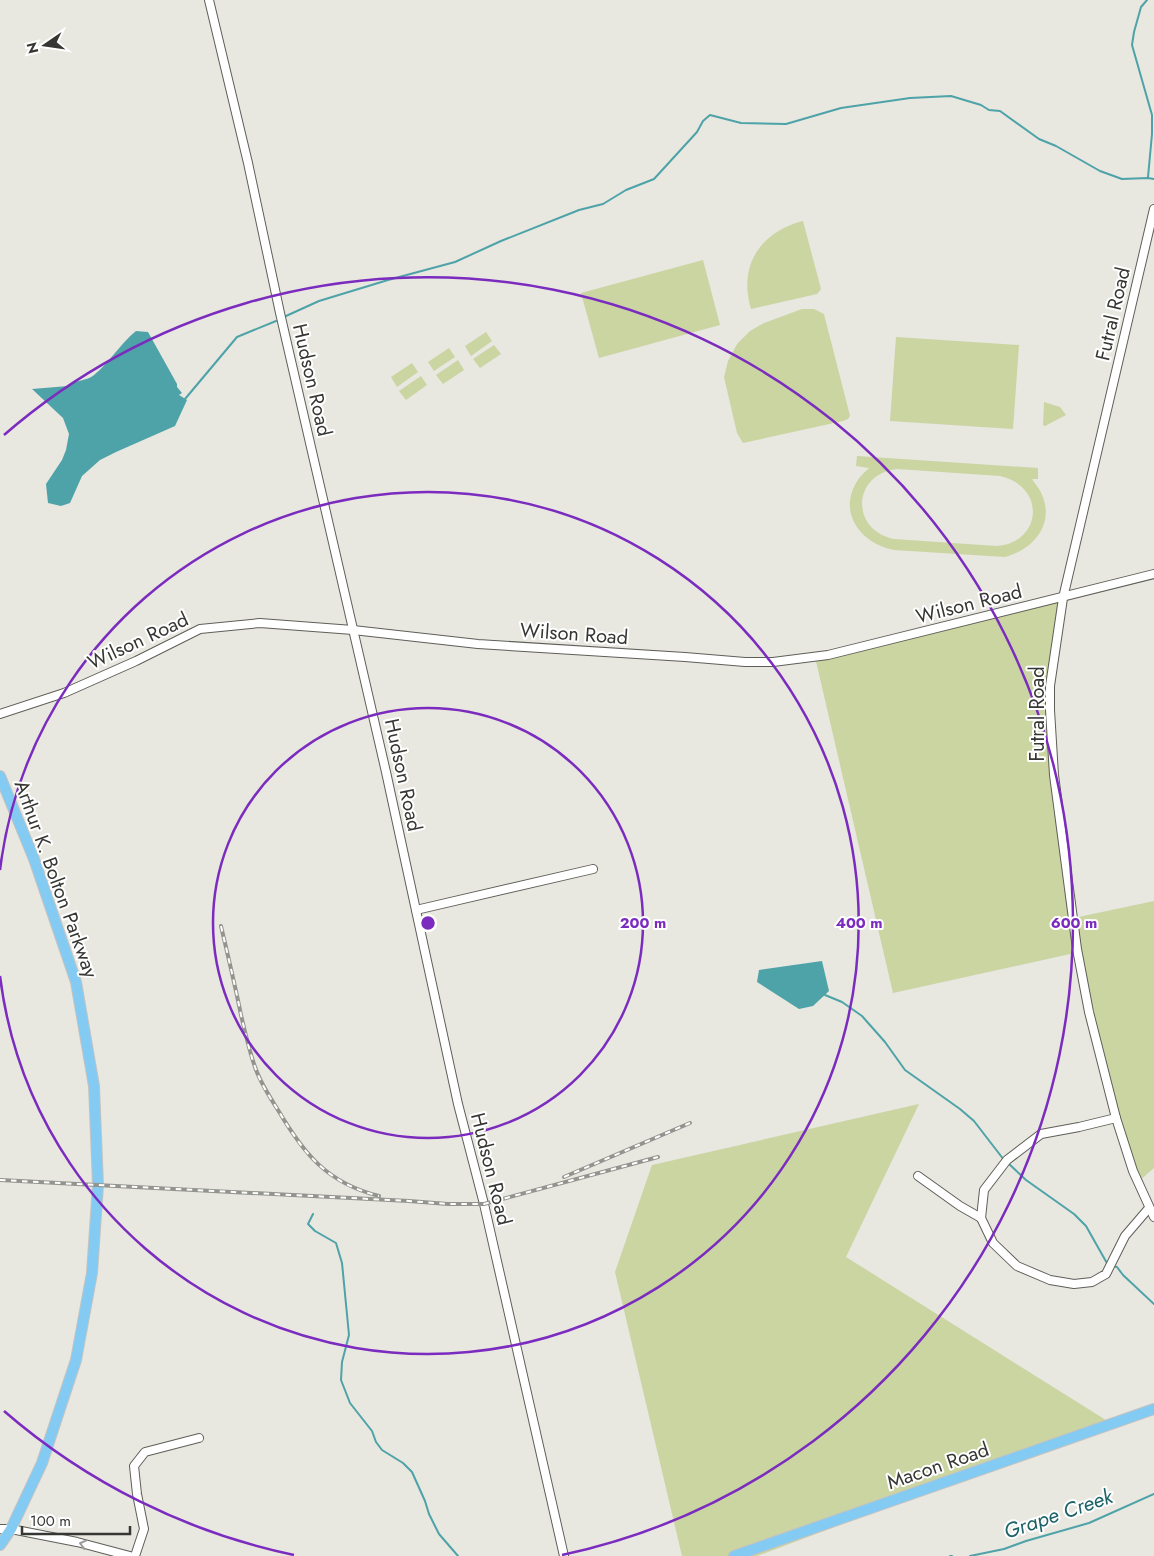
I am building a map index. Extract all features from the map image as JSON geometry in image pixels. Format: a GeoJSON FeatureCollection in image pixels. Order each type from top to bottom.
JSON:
{"type":"FeatureCollection","features":[{"type":"Feature","properties":{"kind":"main road","name":"Arthur K. Bolton Parkway"},"geometry":{"type":"LineString","coordinates":[[0,776],[34,859],[76,982],[94,1086],[98,1185],[92,1273],[76,1360],[42,1463],[11,1529],[0,1546]]}},
{"type":"Feature","properties":{"kind":"main road","name":"Macon Road"},"geometry":{"type":"LineString","coordinates":[[734,1556],[1154,1408]]}},
{"type":"Feature","properties":{"kind":"street","name":"Hudson Road"},"geometry":{"type":"LineString","coordinates":[[209,0],[354,630],[458,1104],[484,1204],[564,1556]]}},
{"type":"Feature","properties":{"kind":"street","name":"Futral Road"},"geometry":{"type":"LineString","coordinates":[[1154,209],[1063,598],[1050,686],[1054,775],[1079,962],[1091,1020],[1116,1118],[1133,1171],[1154,1217]]}},
{"type":"Feature","properties":{"kind":"street","name":"Wilson Road"},"geometry":{"type":"LineString","coordinates":[[0,714],[64,693],[136,661],[200,628],[260,623],[354,630],[478,644],[745,662],[773,662],[828,655],[1154,574]]}},
{"type":"Feature","properties":{"kind":"street"},"geometry":{"type":"LineString","coordinates":[[416,910],[593,869]]}},
{"type":"Feature","properties":{"kind":"street"},"geometry":{"type":"LineString","coordinates":[[1116,1118],[1041,1134],[1007,1160],[984,1190],[981,1218],[993,1243],[1017,1266],[1050,1280],[1074,1284],[1092,1282],[1106,1274],[1125,1236],[1149,1208]]}},
{"type":"Feature","properties":{"kind":"street"},"geometry":{"type":"LineString","coordinates":[[918,1176],[960,1206],[981,1218]]}},
{"type":"Feature","properties":{"kind":"street"},"geometry":{"type":"LineString","coordinates":[[135,1556],[144,1530],[136,1494],[134,1466],[144,1452],[199,1438]]}},
{"type":"Feature","properties":{"kind":"street"},"geometry":{"type":"LineString","coordinates":[[0,1529],[11,1529],[77,1542],[130,1556]]}},
{"type":"Feature","properties":{"kind":"green space"},"geometry":{"type":"Polygon","coordinates":[[[803,221],[821,289],[817,294],[751,309],[748,279],[750,265],[756,253],[764,242],[775,233],[803,221]]]}},
{"type":"Feature","properties":{"kind":"green space"},"geometry":{"type":"Polygon","coordinates":[[[703,260],[720,325],[599,358],[581,293],[703,260]]]}},
{"type":"Feature","properties":{"kind":"green space"},"geometry":{"type":"Polygon","coordinates":[[[802,309],[814,309],[824,314],[850,416],[843,421],[743,443],[737,433],[724,377],[728,361],[737,344],[750,331],[764,323],[802,309]]]}},
{"type":"Feature","properties":{"kind":"green space"},"geometry":{"type":"Polygon","coordinates":[[[486,332],[492,341],[471,356],[465,346],[486,332]]]}},
{"type":"Feature","properties":{"kind":"green space"},"geometry":{"type":"Polygon","coordinates":[[[896,337],[1019,345],[1013,429],[890,421],[896,337]]]}},
{"type":"Feature","properties":{"kind":"green space"},"geometry":{"type":"Polygon","coordinates":[[[494,345],[501,354],[480,368],[473,359],[494,345]]]}},
{"type":"Feature","properties":{"kind":"green space"},"geometry":{"type":"Polygon","coordinates":[[[449,348],[455,357],[434,371],[428,362],[449,348]]]}},
{"type":"Feature","properties":{"kind":"green space"},"geometry":{"type":"Polygon","coordinates":[[[458,360],[464,370],[443,384],[436,375],[458,360]]]}},
{"type":"Feature","properties":{"kind":"green space"},"geometry":{"type":"Polygon","coordinates":[[[412,363],[418,372],[397,387],[391,377],[412,363]]]}},
{"type":"Feature","properties":{"kind":"green space"},"geometry":{"type":"Polygon","coordinates":[[[421,376],[427,385],[406,400],[399,391],[421,376]]]}},
{"type":"Feature","properties":{"kind":"green space"},"geometry":{"type":"Polygon","coordinates":[[[1044,402],[1060,407],[1066,415],[1045,426],[1043,425],[1044,402]]]}},
{"type":"Feature","properties":{"kind":"green space"},"geometry":{"type":"Polygon","coordinates":[[[857,456],[1038,468],[1038,479],[1032,479],[1041,493],[1046,516],[1043,526],[1032,542],[1015,554],[1005,557],[894,550],[882,547],[863,534],[856,526],[852,516],[850,506],[851,495],[857,481],[869,468],[856,466],[857,456]],[[897,469],[882,473],[871,481],[865,491],[862,502],[864,514],[870,525],[880,534],[894,539],[996,546],[1012,543],[1023,535],[1030,525],[1033,514],[1031,502],[1025,491],[1015,482],[1000,476],[897,469]]]}},
{"type":"Feature","properties":{"kind":"green space"},"geometry":{"type":"Polygon","coordinates":[[[1059,602],[1048,694],[1069,919],[1154,901],[1154,1168],[1139,1181],[1132,1169],[1079,952],[893,993],[815,657],[1059,602]]]}},
{"type":"Feature","properties":{"kind":"green space"},"geometry":{"type":"Polygon","coordinates":[[[919,1104],[846,1257],[1117,1427],[928,1492],[757,1556],[682,1556],[615,1272],[652,1165],[919,1104]]]}},
{"type":"Feature","properties":{"kind":"water"},"geometry":{"type":"Polygon","coordinates":[[[136,331],[148,332],[182,393],[179,395],[187,400],[175,426],[100,460],[82,476],[70,503],[61,506],[48,503],[46,484],[62,460],[69,434],[63,418],[32,389],[68,386],[91,377],[100,370],[136,331]]]}},
{"type":"Feature","properties":{"kind":"water"},"geometry":{"type":"Polygon","coordinates":[[[822,961],[829,991],[813,1006],[799,1009],[757,982],[759,970],[822,961]]]}},
{"type":"Feature","properties":{"kind":"waterway"},"geometry":{"type":"LineString","coordinates":[[1147,0],[1141,7],[1132,45],[1152,115],[1148,177]]}},
{"type":"Feature","properties":{"kind":"waterway"},"geometry":{"type":"LineString","coordinates":[[286,316],[319,301],[455,262],[501,241],[579,210],[603,204],[626,190],[654,179],[710,115],[741,123],[786,124],[841,108],[910,98],[951,96],[981,105],[989,110],[1000,111],[1039,139],[1056,146],[1100,171],[1122,179],[1154,179]]}},
{"type":"Feature","properties":{"kind":"waterway"},"geometry":{"type":"LineString","coordinates":[[185,399],[237,337],[276,321]]}},
{"type":"Feature","properties":{"kind":"waterway"},"geometry":{"type":"LineString","coordinates":[[825,995],[842,1002],[862,1016],[885,1042],[905,1070],[974,1121],[1004,1160]]}},
{"type":"Feature","properties":{"kind":"waterway"},"geometry":{"type":"LineString","coordinates":[[1008,1163],[1026,1180],[1074,1214],[1086,1226],[1108,1265]]}},
{"type":"Feature","properties":{"kind":"waterway"},"geometry":{"type":"LineString","coordinates":[[313,1214],[308,1224],[315,1231],[336,1243],[342,1263],[349,1335],[342,1362],[341,1380],[350,1403],[372,1431],[376,1442],[382,1450],[403,1463],[412,1472],[439,1534],[458,1556]]}},
{"type":"Feature","properties":{"kind":"waterway"},"geometry":{"type":"LineString","coordinates":[[1112,1266],[1117,1267],[1154,1304]]}},
{"type":"Feature","properties":{"kind":"waterway","name":"Grape Creek"},"geometry":{"type":"LineString","coordinates":[[970,1556],[1004,1549],[1089,1523],[1154,1494]]}},
{"type":"Feature","properties":{"kind":"railway"},"geometry":{"type":"LineString","coordinates":[[221,926],[249,1048],[262,1084],[297,1140],[319,1165],[345,1183],[379,1196]]}},
{"type":"Feature","properties":{"kind":"railway"},"geometry":{"type":"LineString","coordinates":[[564,1177],[690,1123]]}},
{"type":"Feature","properties":{"kind":"railway"},"geometry":{"type":"LineString","coordinates":[[0,1180],[448,1204],[484,1204],[658,1157]]}}]}
